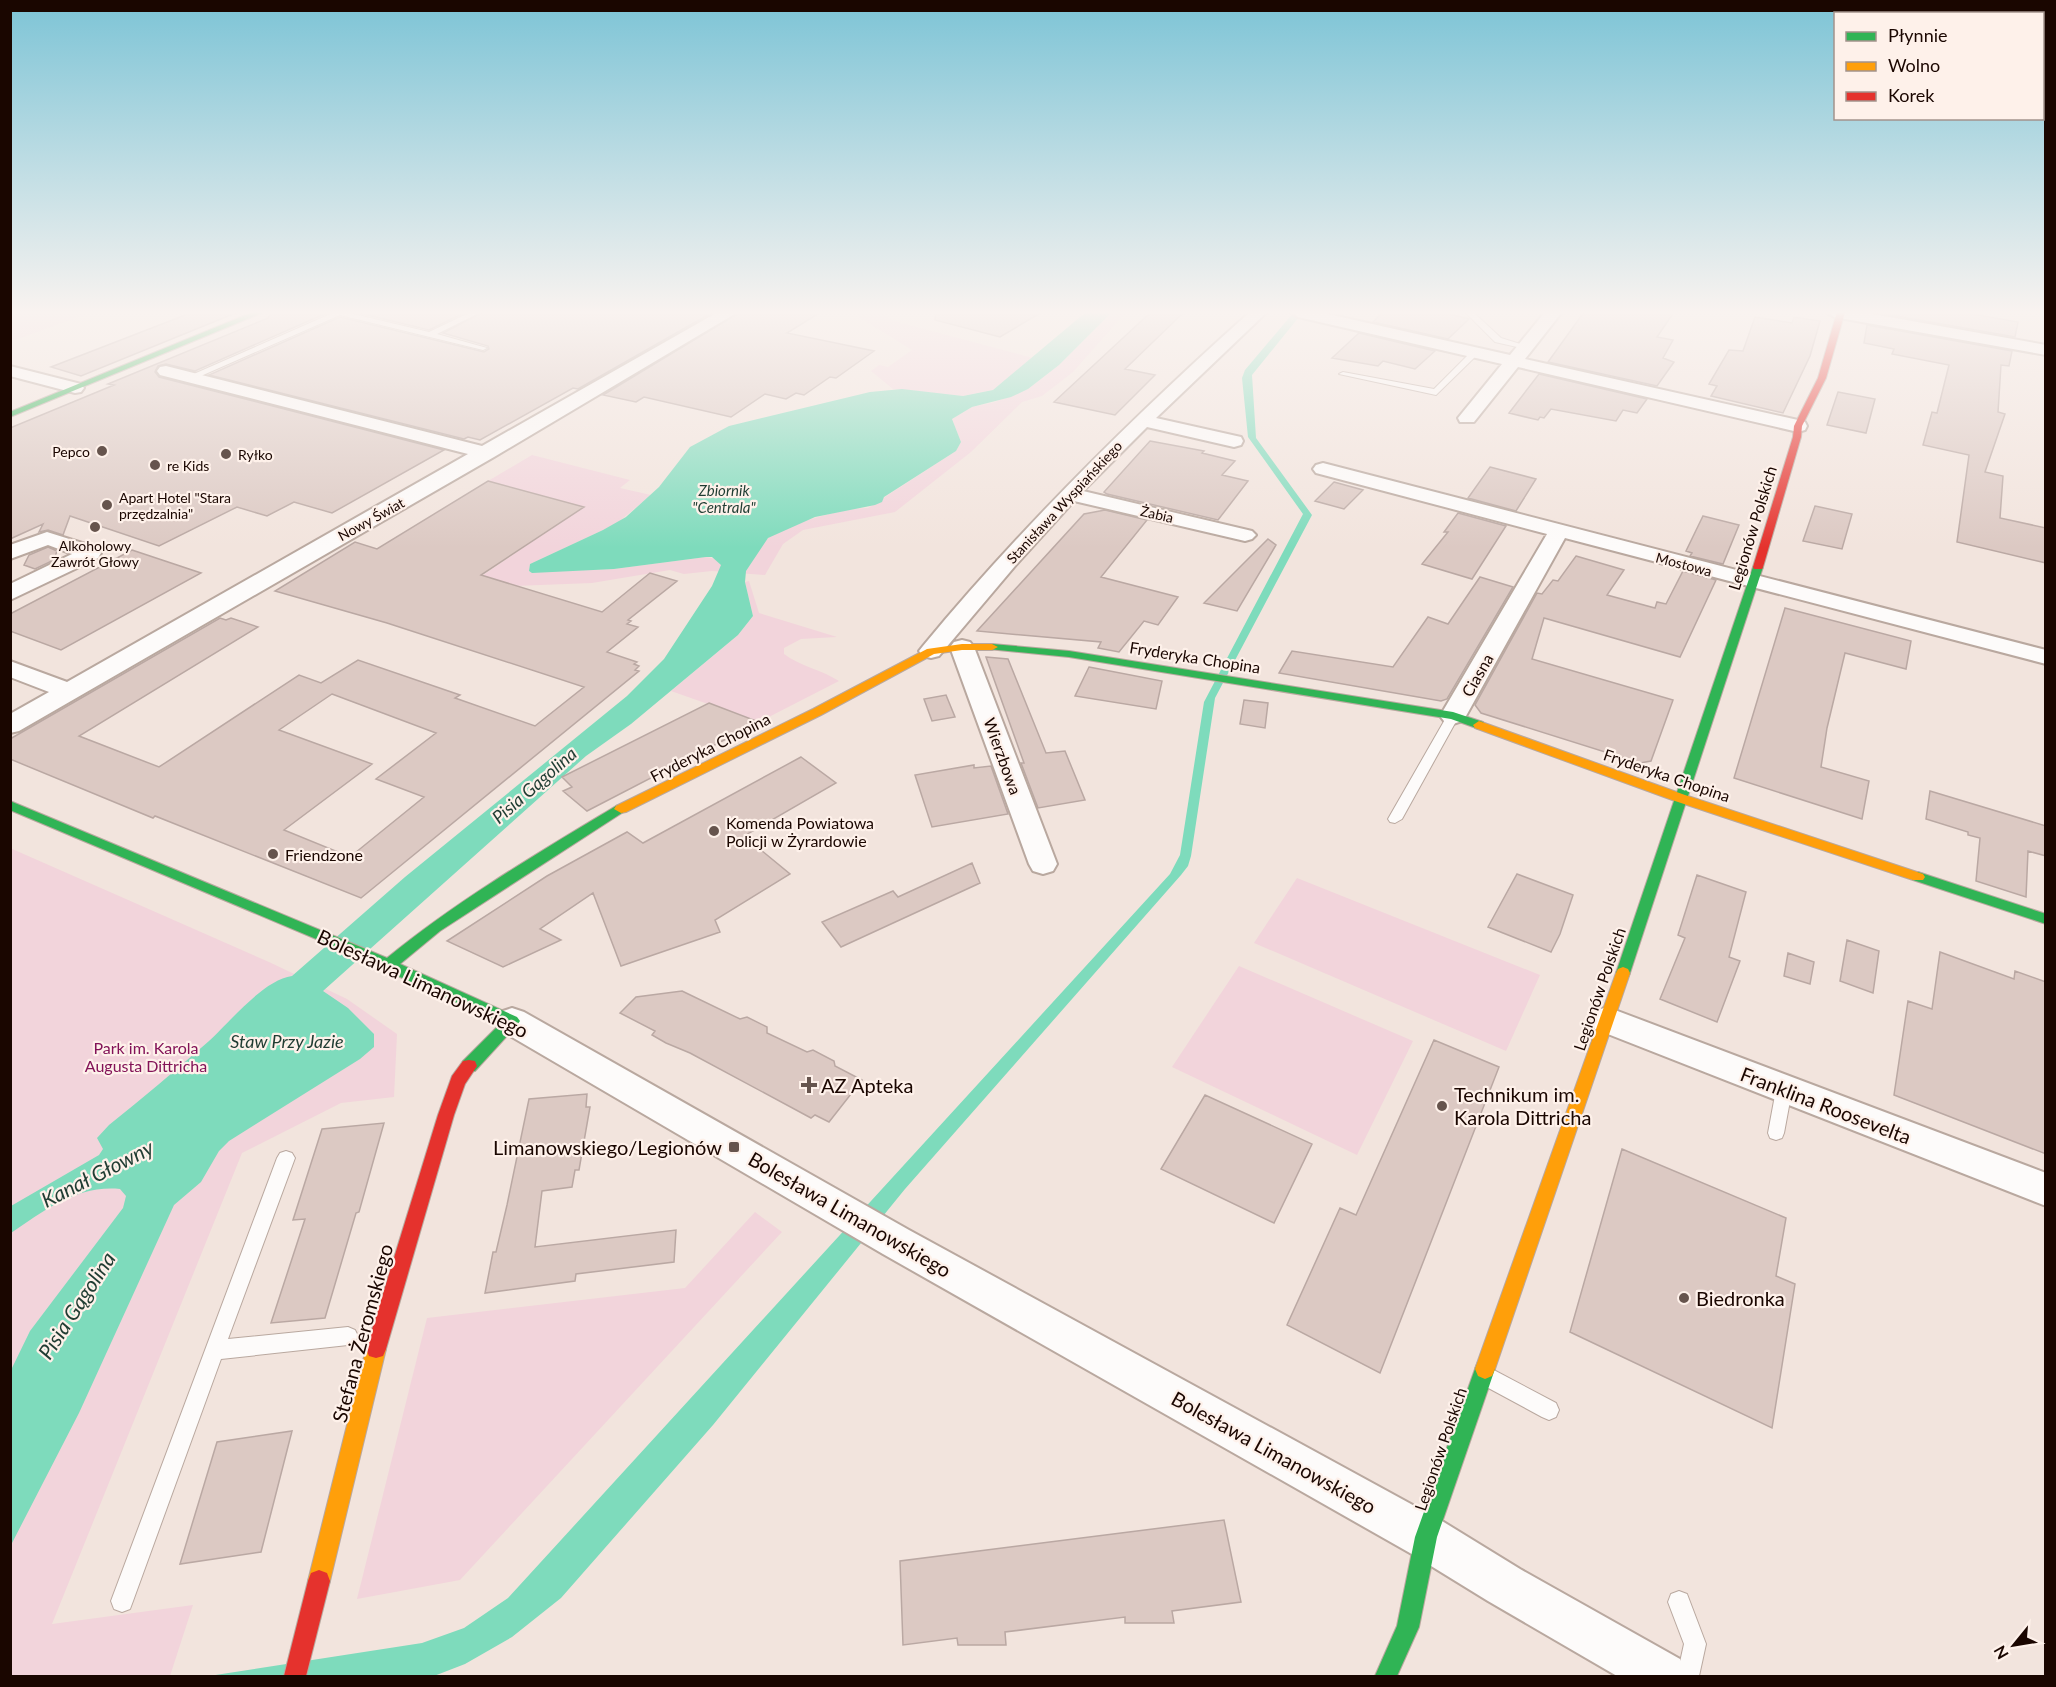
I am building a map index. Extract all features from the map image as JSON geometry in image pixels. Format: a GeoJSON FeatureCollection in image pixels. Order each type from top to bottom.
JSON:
{"type":"FeatureCollection","features":[{"type":"Feature","properties":{"kind":"street"},"geometry":{"type":"LineString","coordinates":[[10,415],[68,391]]}},
{"type":"Feature","properties":{"kind":"street"},"geometry":{"type":"LineString","coordinates":[[248,391],[487,453]]}},
{"type":"Feature","properties":{"kind":"street","name":"Nowy Świat"},"geometry":{"type":"LineString","coordinates":[[10,725],[594,391]]}},
{"type":"Feature","properties":{"kind":"street","name":"Stanisława Wyspiańskiego"},"geometry":{"type":"LineString","coordinates":[[931,651],[964,609],[1070,494],[1173,391]]}},
{"type":"Feature","properties":{"kind":"street"},"geometry":{"type":"LineString","coordinates":[[1467,418],[1490,391]]}},
{"type":"Feature","properties":{"kind":"street"},"geometry":{"type":"LineString","coordinates":[[1662,391],[1798,426]]}},
{"type":"Feature","properties":{"kind":"street","name":"Legionów Polskich"},"geometry":{"type":"LineString","coordinates":[[1386,1677],[1408,1626],[1426,1537],[1607,1020],[1753,582],[1797,437],[1798,426],[1816,391]]}},
{"type":"Feature","properties":{"kind":"street"},"geometry":{"type":"LineString","coordinates":[[1142,420],[1234,441]]}},
{"type":"Feature","properties":{"kind":"street","name":"Mostowa"},"geometry":{"type":"LineString","coordinates":[[1323,469],[2046,657]]}},
{"type":"Feature","properties":{"kind":"street","name":"Żabia"},"geometry":{"type":"LineString","coordinates":[[1070,494],[1245,535]]}},
{"type":"Feature","properties":{"kind":"street","name":"Ciasna"},"geometry":{"type":"LineString","coordinates":[[1453,716],[1559,531]]}},
{"type":"Feature","properties":{"kind":"street"},"geometry":{"type":"LineString","coordinates":[[10,553],[47,538],[90,553],[10,593]]}},
{"type":"Feature","properties":{"kind":"street","name":"Fryderyka Chopina"},"geometry":{"type":"LineString","coordinates":[[389,965],[435,927],[616,812],[806,717],[931,651],[994,646],[1186,671],[1453,716],[1680,798],[2046,919]]}},
{"type":"Feature","properties":{"kind":"street","name":"Wierzbowa"},"geometry":{"type":"LineString","coordinates":[[962,647],[1043,864]]}},
{"type":"Feature","properties":{"kind":"street"},"geometry":{"type":"LineString","coordinates":[[10,668],[68,691]]}},
{"type":"Feature","properties":{"kind":"street","name":"Bolesława Limanowskiego"},"geometry":{"type":"LineString","coordinates":[[10,805],[326,937],[512,1021],[623,1083],[823,1201],[1426,1537],[1663,1677]]}},
{"type":"Feature","properties":{"kind":"street","name":"Franklina Roosevelta"},"geometry":{"type":"LineString","coordinates":[[1607,1020],[2046,1190]]}},
{"type":"Feature","properties":{"kind":"street","name":"Stefana Żeromskiego"},"geometry":{"type":"LineString","coordinates":[[295,1677],[381,1330],[452,1097],[458,1081],[474,1059],[512,1021]]}},
{"type":"Feature","properties":{"kind":"lane","name":"Ciasna"},"geometry":{"type":"LineString","coordinates":[[1395,819],[1453,716]]}},
{"type":"Feature","properties":{"kind":"lane"},"geometry":{"type":"LineString","coordinates":[[1776,1133],[1784,1090]]}},
{"type":"Feature","properties":{"kind":"lane"},"geometry":{"type":"LineString","coordinates":[[122,1601],[286,1158]]}},
{"type":"Feature","properties":{"kind":"lane"},"geometry":{"type":"LineString","coordinates":[[216,1350],[348,1336]]}},
{"type":"Feature","properties":{"kind":"lane"},"geometry":{"type":"LineString","coordinates":[[1483,1375],[1549,1410]]}},
{"type":"Feature","properties":{"kind":"lane"},"geometry":{"type":"LineString","coordinates":[[1679,1602],[1695,1644],[1689,1677]]}},
{"type":"Feature","properties":{"kind":"green space"},"geometry":{"type":"Polygon","coordinates":[[[910,391],[989,391],[963,396],[910,391]]]}},
{"type":"Feature","properties":{"kind":"green space"},"geometry":{"type":"Polygon","coordinates":[[[1024,391],[1049,391],[1042,396],[1022,402],[971,452],[895,512],[803,530],[783,544],[765,575],[712,571],[684,574],[670,570],[592,583],[464,588],[583,507],[488,481],[532,455],[630,480],[620,488],[651,495],[616,524],[530,564],[529,572],[614,569],[706,557],[749,566],[764,542],[774,534],[815,518],[846,510],[868,508],[956,451],[961,442],[952,419],[972,407],[995,402],[1024,391]]]}},
{"type":"Feature","properties":{"kind":"green space"},"geometry":{"type":"Polygon","coordinates":[[[749,581],[759,613],[837,637],[801,639],[784,648],[784,654],[790,658],[839,681],[759,722],[671,691],[738,635],[753,616],[745,582],[749,581]]]}},
{"type":"Feature","properties":{"kind":"green space","name":"Park im. Karola Augusta Dittricha"},"geometry":{"type":"Polygon","coordinates":[[[10,848],[269,962],[347,999],[397,1034],[394,1097],[341,1103],[242,1153],[52,1624],[193,1605],[170,1676],[11,1676],[10,848]]]}},
{"type":"Feature","properties":{"kind":"green space"},"geometry":{"type":"Polygon","coordinates":[[[1297,878],[1540,975],[1506,1051],[1254,943],[1297,878]]]}},
{"type":"Feature","properties":{"kind":"green space"},"geometry":{"type":"Polygon","coordinates":[[[1239,966],[1413,1041],[1357,1155],[1172,1067],[1239,966]]]}},
{"type":"Feature","properties":{"kind":"green space"},"geometry":{"type":"Polygon","coordinates":[[[755,1212],[782,1232],[460,1580],[357,1599],[427,1318],[685,1288],[755,1212]]]}},
{"type":"Feature","properties":{"kind":"water"},"geometry":{"type":"Polygon","coordinates":[[[917,391],[963,396],[989,391],[1024,391],[1011,397],[972,407],[952,419],[961,442],[956,451],[884,497],[882,502],[815,517],[768,538],[746,571],[745,582],[753,616],[738,635],[631,724],[586,756],[323,991],[348,1008],[374,1034],[374,1047],[360,1059],[229,1141],[219,1151],[201,1182],[174,1205],[79,1413],[11,1545],[12,1368],[30,1331],[123,1208],[126,1196],[120,1189],[104,1189],[76,1195],[49,1208],[11,1233],[11,1206],[99,1155],[103,1149],[97,1138],[109,1125],[209,1041],[259,993],[281,979],[292,976],[405,877],[627,696],[664,659],[712,586],[721,565],[712,557],[706,557],[614,569],[532,573],[529,571],[530,564],[626,517],[659,487],[690,447],[729,426],[870,392],[917,391]]]}},
{"type":"Feature","properties":{"kind":"water"},"geometry":{"type":"Polygon","coordinates":[[[1243,391],[1253,391],[1256,438],[1312,515],[1215,698],[1191,856],[1188,866],[1181,875],[905,1189],[713,1425],[561,1598],[512,1637],[465,1664],[434,1676],[209,1676],[422,1643],[464,1628],[508,1598],[1170,874],[1180,855],[1204,702],[1303,514],[1248,437],[1243,391]]]}},
{"type":"Feature","properties":{"kind":"building"},"geometry":{"type":"Polygon","coordinates":[[[100,391],[213,391],[444,450],[332,513],[294,502],[267,516],[237,507],[159,546],[70,516],[63,535],[48,530],[39,532],[43,524],[10,539],[10,428],[100,391]]]}},
{"type":"Feature","properties":{"kind":"building"},"geometry":{"type":"Polygon","coordinates":[[[272,391],[568,391],[480,440],[468,437],[464,439],[272,391]]]}},
{"type":"Feature","properties":{"kind":"building"},"geometry":{"type":"Polygon","coordinates":[[[610,391],[810,391],[804,395],[796,393],[786,399],[765,394],[731,417],[644,397],[636,402],[603,395],[610,391]]]}},
{"type":"Feature","properties":{"kind":"building"},"geometry":{"type":"Polygon","coordinates":[[[1066,391],[1139,391],[1115,415],[1054,402],[1066,391]]]}},
{"type":"Feature","properties":{"kind":"building"},"geometry":{"type":"Polygon","coordinates":[[[1526,391],[1611,391],[1647,399],[1637,413],[1623,410],[1616,421],[1551,409],[1544,418],[1540,417],[1538,420],[1509,413],[1526,391]]]}},
{"type":"Feature","properties":{"kind":"building"},"geometry":{"type":"Polygon","coordinates":[[[1714,391],[1794,391],[1783,413],[1711,396],[1714,391]]]}},
{"type":"Feature","properties":{"kind":"building"},"geometry":{"type":"Polygon","coordinates":[[[1943,391],[1999,391],[1998,412],[2005,414],[1985,472],[2003,476],[2000,518],[2046,528],[2046,563],[1957,542],[1969,455],[1923,445],[1932,412],[1937,413],[1943,391]]]}},
{"type":"Feature","properties":{"kind":"building"},"geometry":{"type":"Polygon","coordinates":[[[1838,392],[1875,399],[1866,433],[1827,425],[1838,392]]]}},
{"type":"Feature","properties":{"kind":"building"},"geometry":{"type":"Polygon","coordinates":[[[1150,441],[1204,451],[1202,453],[1235,461],[1222,475],[1248,481],[1218,520],[1104,492],[1150,441]]]}},
{"type":"Feature","properties":{"kind":"building"},"geometry":{"type":"Polygon","coordinates":[[[1490,467],[1536,479],[1516,511],[1468,498],[1490,467]]]}},
{"type":"Feature","properties":{"kind":"building"},"geometry":{"type":"Polygon","coordinates":[[[488,481],[584,507],[481,575],[602,612],[650,573],[677,581],[628,620],[631,621],[627,624],[638,627],[607,652],[637,662],[634,664],[639,666],[635,670],[639,671],[361,898],[155,816],[153,818],[10,759],[10,739],[220,618],[226,620],[231,618],[258,627],[79,736],[159,767],[299,675],[321,683],[358,660],[460,695],[455,698],[535,726],[584,687],[387,623],[275,591],[355,542],[377,549],[488,481]],[[332,694],[279,730],[372,764],[284,830],[350,857],[424,797],[376,779],[436,733],[332,694]]]}},
{"type":"Feature","properties":{"kind":"building"},"geometry":{"type":"Polygon","coordinates":[[[1334,482],[1363,490],[1344,509],[1315,501],[1334,482]]]}},
{"type":"Feature","properties":{"kind":"building"},"geometry":{"type":"Polygon","coordinates":[[[1815,506],[1852,514],[1842,549],[1803,541],[1815,506]]]}},
{"type":"Feature","properties":{"kind":"building"},"geometry":{"type":"Polygon","coordinates":[[[1105,510],[1147,520],[1101,577],[1178,597],[1158,625],[1144,621],[1119,652],[1098,648],[1101,642],[977,631],[1084,514],[1105,510]]]}},
{"type":"Feature","properties":{"kind":"building"},"geometry":{"type":"Polygon","coordinates":[[[1458,513],[1506,526],[1472,579],[1422,564],[1448,532],[1444,532],[1458,513]]]}},
{"type":"Feature","properties":{"kind":"building"},"geometry":{"type":"Polygon","coordinates":[[[1703,516],[1739,525],[1723,564],[1690,556],[1692,553],[1686,551],[1703,516]]]}},
{"type":"Feature","properties":{"kind":"building"},"geometry":{"type":"Polygon","coordinates":[[[1268,539],[1276,545],[1237,611],[1204,603],[1268,539]]]}},
{"type":"Feature","properties":{"kind":"building"},"geometry":{"type":"Polygon","coordinates":[[[48,547],[57,551],[54,560],[35,569],[24,565],[29,555],[48,547]]]}},
{"type":"Feature","properties":{"kind":"building"},"geometry":{"type":"Polygon","coordinates":[[[132,550],[201,573],[61,650],[10,631],[10,614],[132,550]]]}},
{"type":"Feature","properties":{"kind":"building"},"geometry":{"type":"Polygon","coordinates":[[[1576,556],[1624,570],[1607,595],[1655,608],[1657,602],[1666,604],[1683,571],[1716,580],[1680,657],[1544,618],[1532,659],[1673,700],[1651,761],[1640,763],[1481,713],[1475,705],[1537,593],[1542,594],[1553,580],[1558,581],[1576,556]]]}},
{"type":"Feature","properties":{"kind":"building"},"geometry":{"type":"Polygon","coordinates":[[[1480,577],[1513,587],[1447,699],[1441,701],[1279,673],[1292,651],[1393,667],[1428,617],[1448,624],[1480,577]]]}},
{"type":"Feature","properties":{"kind":"building"},"geometry":{"type":"Polygon","coordinates":[[[1785,608],[1911,641],[1906,669],[1845,653],[1827,728],[1821,767],[1869,781],[1862,819],[1734,778],[1785,608]]]}},
{"type":"Feature","properties":{"kind":"building"},"geometry":{"type":"Polygon","coordinates":[[[986,657],[1008,659],[1046,753],[1065,751],[1085,800],[1038,808],[986,657]]]}},
{"type":"Feature","properties":{"kind":"building"},"geometry":{"type":"Polygon","coordinates":[[[1089,667],[1162,681],[1156,709],[1075,696],[1089,667]]]}},
{"type":"Feature","properties":{"kind":"building"},"geometry":{"type":"Polygon","coordinates":[[[946,695],[955,717],[932,721],[924,699],[946,695]]]}},
{"type":"Feature","properties":{"kind":"building"},"geometry":{"type":"Polygon","coordinates":[[[1244,700],[1268,703],[1265,728],[1240,724],[1244,700]]]}},
{"type":"Feature","properties":{"kind":"building"},"geometry":{"type":"Polygon","coordinates":[[[709,703],[759,722],[587,811],[563,791],[572,787],[562,777],[709,703]]]}},
{"type":"Feature","properties":{"kind":"building"},"geometry":{"type":"Polygon","coordinates":[[[801,757],[836,783],[744,836],[790,874],[715,920],[720,932],[621,966],[593,893],[540,929],[561,940],[503,967],[447,941],[547,876],[627,832],[643,843],[801,757]]]}},
{"type":"Feature","properties":{"kind":"building"},"geometry":{"type":"Polygon","coordinates":[[[974,765],[974,768],[991,766],[1008,814],[932,827],[915,775],[974,765]]]}},
{"type":"Feature","properties":{"kind":"building"},"geometry":{"type":"Polygon","coordinates":[[[1930,791],[2046,826],[2046,856],[2028,851],[2026,897],[1976,881],[1980,838],[1926,819],[1930,791]]]}},
{"type":"Feature","properties":{"kind":"building"},"geometry":{"type":"Polygon","coordinates":[[[972,863],[980,883],[841,947],[822,922],[893,891],[898,897],[972,863]]]}},
{"type":"Feature","properties":{"kind":"building"},"geometry":{"type":"Polygon","coordinates":[[[1517,874],[1573,895],[1560,934],[1551,952],[1488,927],[1517,874]]]}},
{"type":"Feature","properties":{"kind":"building"},"geometry":{"type":"Polygon","coordinates":[[[1697,875],[1746,892],[1729,957],[1740,961],[1717,1022],[1660,999],[1685,938],[1678,935],[1697,875]]]}},
{"type":"Feature","properties":{"kind":"building"},"geometry":{"type":"Polygon","coordinates":[[[1847,940],[1879,951],[1873,993],[1840,981],[1847,940]]]}},
{"type":"Feature","properties":{"kind":"building"},"geometry":{"type":"Polygon","coordinates":[[[1940,952],[2014,979],[2015,971],[2046,982],[2046,1154],[1894,1095],[1908,1001],[1932,1009],[1940,952]]]}},
{"type":"Feature","properties":{"kind":"building"},"geometry":{"type":"Polygon","coordinates":[[[1788,953],[1814,962],[1810,984],[1784,976],[1788,953]]]}},
{"type":"Feature","properties":{"kind":"building"},"geometry":{"type":"Polygon","coordinates":[[[682,991],[740,1019],[747,1017],[767,1027],[767,1033],[807,1052],[813,1050],[834,1061],[835,1066],[862,1080],[829,1122],[815,1115],[811,1118],[690,1053],[666,1043],[652,1035],[655,1031],[620,1013],[636,997],[682,991]]]}},
{"type":"Feature","properties":{"kind":"building"},"geometry":{"type":"Polygon","coordinates":[[[1434,1040],[1499,1067],[1380,1373],[1287,1325],[1340,1208],[1356,1215],[1434,1040]]]}},
{"type":"Feature","properties":{"kind":"building"},"geometry":{"type":"Polygon","coordinates":[[[587,1094],[586,1107],[590,1107],[579,1170],[575,1170],[572,1187],[542,1191],[535,1247],[676,1230],[674,1262],[576,1274],[575,1281],[485,1293],[493,1252],[496,1252],[507,1205],[529,1099],[587,1094]]]}},
{"type":"Feature","properties":{"kind":"building"},"geometry":{"type":"Polygon","coordinates":[[[1205,1095],[1312,1144],[1274,1223],[1161,1169],[1205,1095]]]}},
{"type":"Feature","properties":{"kind":"building"},"geometry":{"type":"Polygon","coordinates":[[[384,1123],[359,1212],[356,1213],[325,1318],[271,1323],[305,1219],[293,1220],[322,1129],[384,1123]]]}},
{"type":"Feature","properties":{"kind":"building","name":"Biedronka"},"geometry":{"type":"Polygon","coordinates":[[[1622,1149],[1786,1218],[1776,1276],[1795,1284],[1772,1428],[1570,1332],[1622,1149]]]}},
{"type":"Feature","properties":{"kind":"building"},"geometry":{"type":"Polygon","coordinates":[[[292,1431],[261,1552],[180,1564],[217,1442],[292,1431]]]}},
{"type":"Feature","properties":{"kind":"building"},"geometry":{"type":"Polygon","coordinates":[[[1224,1520],[1241,1602],[1172,1611],[1174,1623],[1125,1623],[1125,1617],[1005,1632],[1006,1645],[958,1645],[957,1638],[903,1645],[900,1561],[1224,1520]]]}},
{"type":"Feature","properties":{"kind":"traffic: fast"},"geometry":{"type":"LineString","coordinates":[[10,415],[69,391]]}},
{"type":"Feature","properties":{"kind":"traffic: fast"},"geometry":{"type":"LineString","coordinates":[[1623,973],[1758,567]]}},
{"type":"Feature","properties":{"kind":"traffic: fast"},"geometry":{"type":"LineString","coordinates":[[992,647],[1069,654],[1453,716],[1479,725]]}},
{"type":"Feature","properties":{"kind":"traffic: fast"},"geometry":{"type":"LineString","coordinates":[[10,805],[326,937],[512,1021],[469,1066]]}},
{"type":"Feature","properties":{"kind":"traffic: fast"},"geometry":{"type":"LineString","coordinates":[[389,965],[435,927],[534,862],[621,809]]}},
{"type":"Feature","properties":{"kind":"traffic: fast"},"geometry":{"type":"LineString","coordinates":[[1918,877],[2046,919]]}},
{"type":"Feature","properties":{"kind":"traffic: fast"},"geometry":{"type":"LineString","coordinates":[[1386,1676],[1408,1627],[1426,1537],[1485,1369]]}},
{"type":"Feature","properties":{"kind":"traffic: slow"},"geometry":{"type":"LineString","coordinates":[[621,809],[817,712],[931,651],[962,647],[992,647]]}},
{"type":"Feature","properties":{"kind":"traffic: slow"},"geometry":{"type":"LineString","coordinates":[[1479,725],[1680,798],[1918,877]]}},
{"type":"Feature","properties":{"kind":"traffic: slow"},"geometry":{"type":"LineString","coordinates":[[1485,1369],[1623,973]]}},
{"type":"Feature","properties":{"kind":"traffic: slow"},"geometry":{"type":"LineString","coordinates":[[319,1581],[376,1349]]}},
{"type":"Feature","properties":{"kind":"traffic: jam"},"geometry":{"type":"LineString","coordinates":[[1758,567],[1797,437],[1798,426],[1816,391]]}},
{"type":"Feature","properties":{"kind":"traffic: jam"},"geometry":{"type":"LineString","coordinates":[[376,1349],[446,1115],[458,1081],[469,1066]]}},
{"type":"Feature","properties":{"kind":"traffic: jam"},"geometry":{"type":"LineString","coordinates":[[295,1676],[319,1581]]}},
{"type":"Feature","properties":{"kind":"place","name":"Pepco"},"geometry":{"type":"Point","coordinates":[102,451]}},
{"type":"Feature","properties":{"kind":"place","name":"Ryłko"},"geometry":{"type":"Point","coordinates":[226,454]}},
{"type":"Feature","properties":{"kind":"place","name":"re Kids"},"geometry":{"type":"Point","coordinates":[155,465]}},
{"type":"Feature","properties":{"kind":"place","name":"Apart Hotel \"Stara przędzalnia\""},"geometry":{"type":"Point","coordinates":[107,505]}},
{"type":"Feature","properties":{"kind":"place","name":"Alkoholowy Zawrót Głowy"},"geometry":{"type":"Point","coordinates":[95,527]}},
{"type":"Feature","properties":{"kind":"place","name":"Komenda Powiatowa Policji w Żyrardowie"},"geometry":{"type":"Point","coordinates":[714,831]}},
{"type":"Feature","properties":{"kind":"place","name":"Friendzone"},"geometry":{"type":"Point","coordinates":[273,854]}},
{"type":"Feature","properties":{"kind":"place","name":"AZ Apteka"},"geometry":{"type":"Point","coordinates":[809,1085]}},
{"type":"Feature","properties":{"kind":"place","name":"Technikum im. Karola Dittricha"},"geometry":{"type":"Point","coordinates":[1442,1106]}},
{"type":"Feature","properties":{"kind":"place","name":"Limanowskiego/Legionów"},"geometry":{"type":"Point","coordinates":[734,1147]}},
{"type":"Feature","properties":{"kind":"place","name":"Biedronka"},"geometry":{"type":"Point","coordinates":[1684,1298]}},
{"type":"Feature","properties":{"kind":"water label","name":"Zbiornik \"Centrala\""},"geometry":{"type":"Point","coordinates":[724,498]}},
{"type":"Feature","properties":{"kind":"water label","name":"Pisia Gągolina"},"geometry":{"type":"Point","coordinates":[534,785]}},
{"type":"Feature","properties":{"kind":"water label","name":"Staw Przy Jazie"},"geometry":{"type":"Point","coordinates":[287,1041]}},
{"type":"Feature","properties":{"kind":"water label","name":"Kanał Głowny"},"geometry":{"type":"Point","coordinates":[97,1173]}},
{"type":"Feature","properties":{"kind":"water label","name":"Pisia Gągolina"},"geometry":{"type":"Point","coordinates":[76,1305]}}]}
